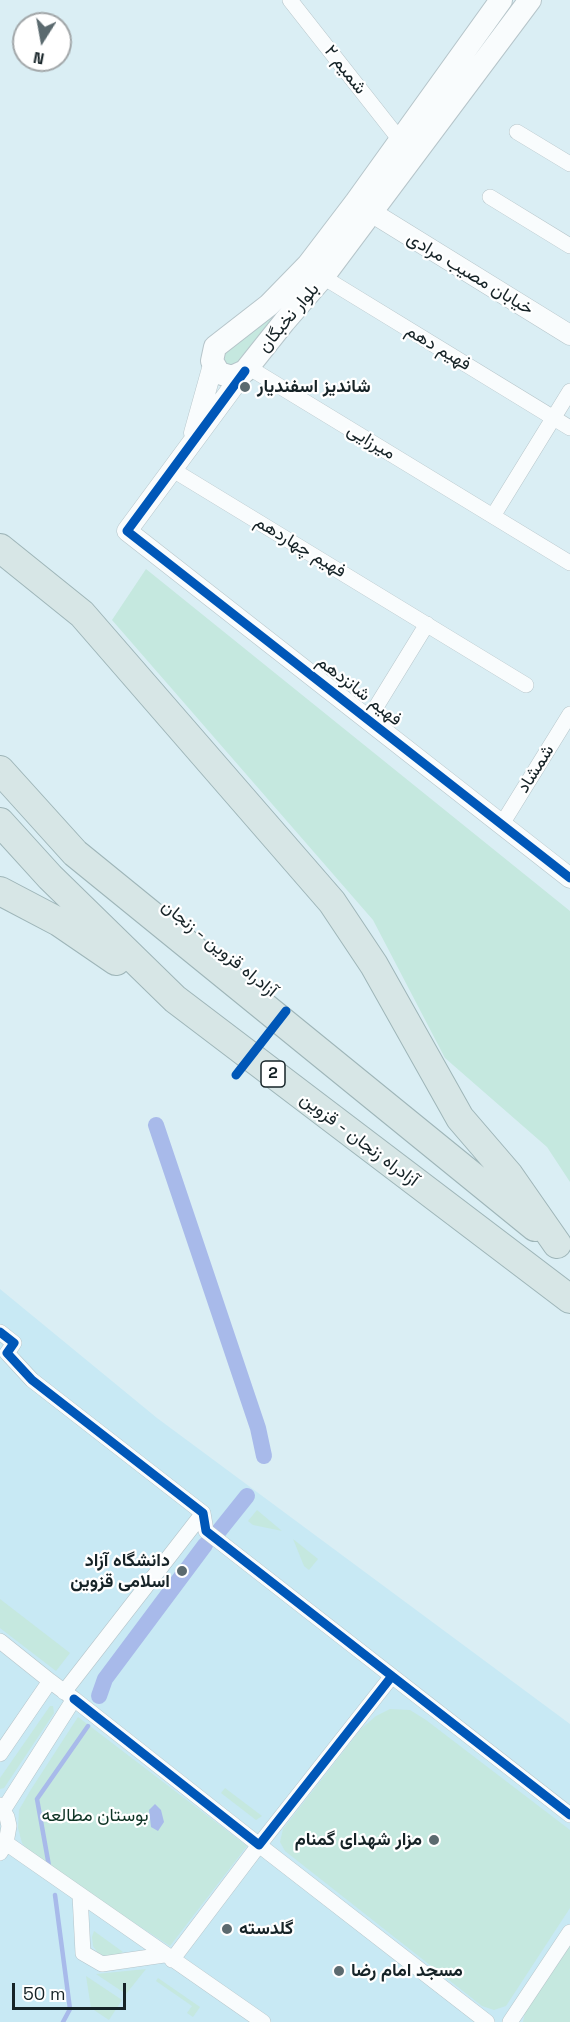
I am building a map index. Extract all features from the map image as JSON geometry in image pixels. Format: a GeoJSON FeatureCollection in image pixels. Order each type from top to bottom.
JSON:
{"type":"FeatureCollection","features":[{"type":"Feature","properties":{"kind":"highway"},"geometry":{"type":"LineString","coordinates":[[0,548],[82,614],[333,902],[374,965],[460,1118],[509,1174],[564,1248]]}},
{"type":"Feature","properties":{"kind":"highway","name":"آزادراه قزوین - زنجان"},"geometry":{"type":"LineString","coordinates":[[0,770],[75,853],[522,1218],[564,1248]]}},
{"type":"Feature","properties":{"kind":"highway","name":"آزادراه زنجان - قزوین"},"geometry":{"type":"LineString","coordinates":[[0,822],[50,877],[175,999],[570,1299]]}},
{"type":"Feature","properties":{"kind":"highway"},"geometry":{"type":"LineString","coordinates":[[0,891],[59,922],[143,981],[175,999]]}},
{"type":"Feature","properties":{"kind":"main road","name":"بلوار نخبگان"},"geometry":{"type":"LineString","coordinates":[[247,369],[323,277],[400,140],[501,0]]}},
{"type":"Feature","properties":{"kind":"main road","name":"بلوار نخبگان"},"geometry":{"type":"LineString","coordinates":[[213,365],[213,351],[218,343],[277,297],[363,208],[530,0]]}},
{"type":"Feature","properties":{"kind":"main road"},"geometry":{"type":"LineString","coordinates":[[213,365],[219,373],[227,377],[237,376],[247,369]]}},
{"type":"Feature","properties":{"kind":"street","name":"شمیم ۲"},"geometry":{"type":"LineString","coordinates":[[290,0],[400,140]]}},
{"type":"Feature","properties":{"kind":"street"},"geometry":{"type":"LineString","coordinates":[[518,132],[570,164]]}},
{"type":"Feature","properties":{"kind":"street"},"geometry":{"type":"LineString","coordinates":[[490,197],[570,246]]}},
{"type":"Feature","properties":{"kind":"street","name":"خیابان مصیب مرادی"},"geometry":{"type":"LineString","coordinates":[[363,208],[570,335]]}},
{"type":"Feature","properties":{"kind":"street","name":"فهیم دهم"},"geometry":{"type":"LineString","coordinates":[[323,277],[570,428]]}},
{"type":"Feature","properties":{"kind":"street"},"geometry":{"type":"LineString","coordinates":[[188,450],[213,365]]}},
{"type":"Feature","properties":{"kind":"street"},"geometry":{"type":"LineString","coordinates":[[173,470],[247,369]]}},
{"type":"Feature","properties":{"kind":"street","name":"میرزایی"},"geometry":{"type":"LineString","coordinates":[[247,369],[570,563]]}},
{"type":"Feature","properties":{"kind":"street"},"geometry":{"type":"LineString","coordinates":[[493,516],[570,391]]}},
{"type":"Feature","properties":{"kind":"street","name":"فهیم شانزدهم"},"geometry":{"type":"LineString","coordinates":[[173,470],[127,531],[570,878]]}},
{"type":"Feature","properties":{"kind":"street","name":"فهیم چهاردهم"},"geometry":{"type":"LineString","coordinates":[[173,470],[526,685]]}},
{"type":"Feature","properties":{"kind":"street"},"geometry":{"type":"LineString","coordinates":[[368,720],[427,624]]}},
{"type":"Feature","properties":{"kind":"street","name":"شمشاد"},"geometry":{"type":"LineString","coordinates":[[502,824],[570,714]]}},
{"type":"Feature","properties":{"kind":"street"},"geometry":{"type":"LineString","coordinates":[[0,1332],[14,1343],[7,1353],[32,1380],[203,1513],[206,1531],[570,1815]]}},
{"type":"Feature","properties":{"kind":"street"},"geometry":{"type":"LineString","coordinates":[[203,1513],[69,1696],[2,1807],[9,1826],[3,1848],[80,1895],[263,2022]]}},
{"type":"Feature","properties":{"kind":"street"},"geometry":{"type":"LineString","coordinates":[[0,1641],[487,2022]]}},
{"type":"Feature","properties":{"kind":"street"},"geometry":{"type":"LineString","coordinates":[[80,1895],[83,1953],[102,1964],[168,1958],[392,1676]]}},
{"type":"Feature","properties":{"kind":"street"},"geometry":{"type":"LineString","coordinates":[[0,1754],[50,1681]]}},
{"type":"Feature","properties":{"kind":"street"},"geometry":{"type":"LineString","coordinates":[[510,2022],[570,1932]]}},
{"type":"Feature","properties":{"kind":"shaded area","name":"دانشگاه آزاد اسلامی قزوین"},"geometry":{"type":"Polygon","coordinates":[[[0,1289],[157,1418],[570,1724],[570,2022],[0,2022],[0,1289]]]}},
{"type":"Feature","properties":{"kind":"green space"},"geometry":{"type":"Polygon","coordinates":[[[278,312],[242,365],[224,368],[220,352],[278,312]]]}},
{"type":"Feature","properties":{"kind":"green space"},"geometry":{"type":"Polygon","coordinates":[[[146,569],[570,911],[570,1182],[547,1147],[445,1058],[373,920],[112,620],[146,569]]]}},
{"type":"Feature","properties":{"kind":"green space"},"geometry":{"type":"Polygon","coordinates":[[[257,1510],[282,1531],[253,1525],[248,1521],[257,1510]]]}},
{"type":"Feature","properties":{"kind":"green space"},"geometry":{"type":"Polygon","coordinates":[[[293,1539],[318,1559],[309,1570],[304,1566],[293,1539]]]}},
{"type":"Feature","properties":{"kind":"green space"},"geometry":{"type":"Polygon","coordinates":[[[0,1599],[70,1653],[56,1671],[0,1628],[0,1599]]]}},
{"type":"Feature","properties":{"kind":"green space"},"geometry":{"type":"Polygon","coordinates":[[[50,1706],[53,1706],[54,1713],[4,1788],[0,1789],[0,1778],[50,1706]]]}},
{"type":"Feature","properties":{"kind":"green space"},"geometry":{"type":"Polygon","coordinates":[[[390,1709],[410,1710],[426,1720],[570,1830],[570,1908],[506,2006],[494,2010],[482,2006],[285,1851],[280,1842],[283,1829],[361,1729],[376,1716],[390,1709]]]}},
{"type":"Feature","properties":{"kind":"green space","name":"بوستان مطالعه"},"geometry":{"type":"Polygon","coordinates":[[[78,1717],[247,1846],[170,1946],[36,1859],[22,1843],[18,1828],[19,1810],[78,1717]]]}},
{"type":"Feature","properties":{"kind":"green space"},"geometry":{"type":"Polygon","coordinates":[[[225,1788],[262,1816],[256,1820],[221,1793],[225,1788]]]}},
{"type":"Feature","properties":{"kind":"green space"},"geometry":{"type":"Polygon","coordinates":[[[94,1931],[123,1952],[107,1957],[98,1953],[93,1946],[94,1931]]]}},
{"type":"Feature","properties":{"kind":"green space"},"geometry":{"type":"Polygon","coordinates":[[[570,1946],[570,2022],[523,2022],[525,2012],[570,1946]]]}},
{"type":"Feature","properties":{"kind":"green space"},"geometry":{"type":"Polygon","coordinates":[[[146,1969],[126,1994],[96,1974],[146,1969]]]}},
{"type":"Feature","properties":{"kind":"green space"},"geometry":{"type":"Polygon","coordinates":[[[86,1976],[122,2000],[109,2020],[91,2008],[86,1976]]]}},
{"type":"Feature","properties":{"kind":"green space"},"geometry":{"type":"Polygon","coordinates":[[[158,1978],[200,2007],[193,2017],[187,2013],[192,2006],[156,1981],[158,1978]]]}},
{"type":"Feature","properties":{"kind":"water"},"geometry":{"type":"Polygon","coordinates":[[[155,1804],[161,1810],[164,1822],[158,1831],[151,1827],[149,1810],[155,1804]]]}},
{"type":"Feature","properties":{"kind":"waterway"},"geometry":{"type":"LineString","coordinates":[[156,1125],[258,1428],[264,1456]]}},
{"type":"Feature","properties":{"kind":"waterway"},"geometry":{"type":"LineString","coordinates":[[219,1531],[247,1496]]}},
{"type":"Feature","properties":{"kind":"waterway"},"geometry":{"type":"LineString","coordinates":[[99,1696],[105,1679],[205,1545]]}},
{"type":"Feature","properties":{"kind":"waterway"},"geometry":{"type":"LineString","coordinates":[[49,1866],[37,1799],[88,1726]]}},
{"type":"Feature","properties":{"kind":"waterway"},"geometry":{"type":"LineString","coordinates":[[55,1895],[70,2009],[63,2022]]}},
{"type":"Feature","properties":{"kind":"cycle path"},"geometry":{"type":"LineString","coordinates":[[245,371],[127,531],[570,878]]}},
{"type":"Feature","properties":{"kind":"cycle path"},"geometry":{"type":"LineString","coordinates":[[236,1075],[286,1011]]}},
{"type":"Feature","properties":{"kind":"cycle path"},"geometry":{"type":"LineString","coordinates":[[0,1332],[14,1343],[7,1353],[32,1380],[203,1513],[206,1531],[570,1815]]}},
{"type":"Feature","properties":{"kind":"cycle path"},"geometry":{"type":"LineString","coordinates":[[74,1699],[259,1845],[392,1676]]}},
{"type":"Feature","properties":{"kind":"place","name":"شاندیز اسفندیار"},"geometry":{"type":"Point","coordinates":[245,387]}},
{"type":"Feature","properties":{"kind":"place","name":"دانشگاه آزاد اسلامی قزوین"},"geometry":{"type":"Point","coordinates":[182,1571]}},
{"type":"Feature","properties":{"kind":"place","name":"مزار شهدای گمنام"},"geometry":{"type":"Point","coordinates":[434,1840]}},
{"type":"Feature","properties":{"kind":"place","name":"گلدسته"},"geometry":{"type":"Point","coordinates":[227,1929]}},
{"type":"Feature","properties":{"kind":"place","name":"مسجد امام رضا"},"geometry":{"type":"Point","coordinates":[339,1971]}}]}
